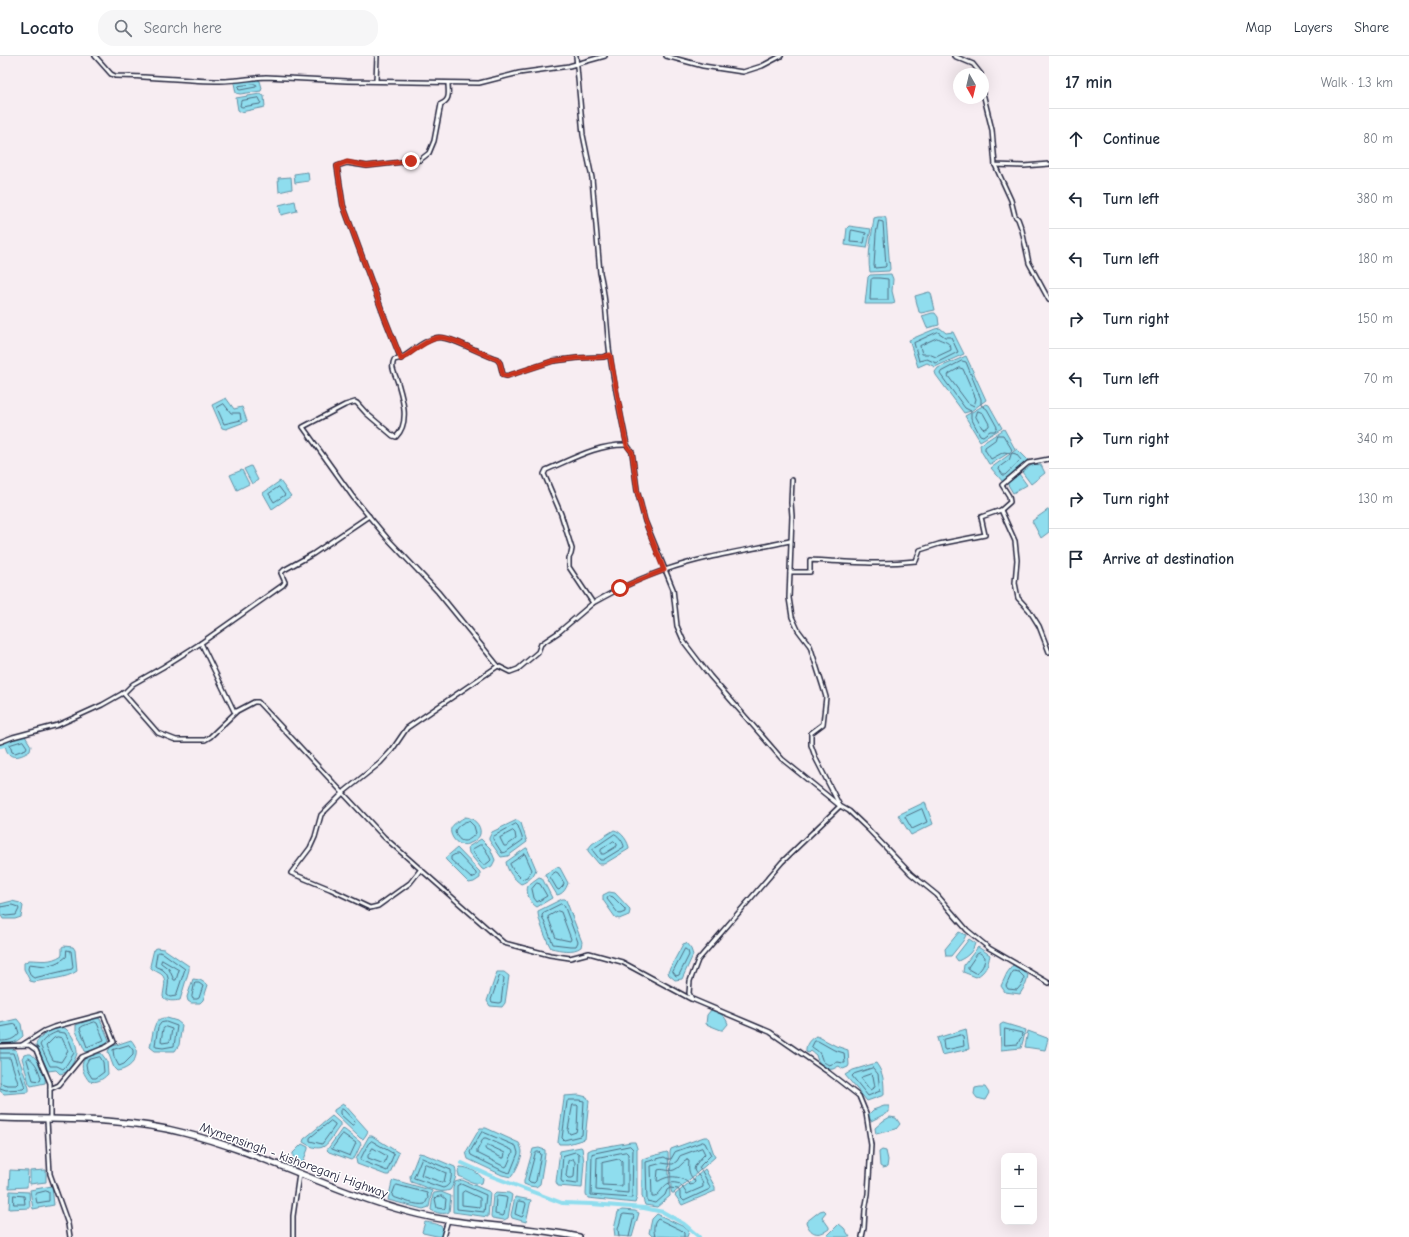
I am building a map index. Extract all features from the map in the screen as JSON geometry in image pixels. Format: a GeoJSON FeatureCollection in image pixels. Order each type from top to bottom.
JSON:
{"type":"FeatureCollection","features":[{"type":"Feature","properties":{"kind":"main road","name":"Mymensingh - kishoreganj Highway"},"geometry":{"type":"LineString","coordinates":[[0,1118],[125,1123],[173,1130],[197,1136],[242,1151],[299,1174],[384,1205],[417,1214],[448,1220],[542,1230],[579,1237]]}},
{"type":"Feature","properties":{"kind":"street"},"geometry":{"type":"LineString","coordinates":[[95,56],[115,76],[220,81],[239,81],[266,77],[347,81],[448,83],[484,83],[520,73],[576,64],[605,56]]}},
{"type":"Feature","properties":{"kind":"street"},"geometry":{"type":"LineString","coordinates":[[376,81],[377,56]]}},
{"type":"Feature","properties":{"kind":"street"},"geometry":{"type":"LineString","coordinates":[[576,56],[583,135],[592,178],[600,273],[604,288],[604,302],[610,355],[627,446],[632,452],[637,490],[645,521],[673,589],[677,626],[684,642],[710,676],[782,759],[840,806],[849,811],[911,874],[937,895],[967,930],[989,948],[1049,983]]}},
{"type":"Feature","properties":{"kind":"street"},"geometry":{"type":"LineString","coordinates":[[666,56],[703,66],[743,72],[762,66],[779,57]]}},
{"type":"Feature","properties":{"kind":"street"},"geometry":{"type":"LineString","coordinates":[[954,56],[973,64],[976,68]]}},
{"type":"Feature","properties":{"kind":"street"},"geometry":{"type":"LineString","coordinates":[[401,359],[343,205],[337,166],[347,162],[367,166],[420,160],[429,153],[434,141],[441,104],[446,102],[448,98],[448,83]]}},
{"type":"Feature","properties":{"kind":"street"},"geometry":{"type":"LineString","coordinates":[[986,104],[992,130],[996,165],[1011,200],[1015,216],[1018,219],[1022,230],[1029,263],[1049,300]]}},
{"type":"Feature","properties":{"kind":"street"},"geometry":{"type":"LineString","coordinates":[[996,165],[1024,166],[1049,164]]}},
{"type":"Feature","properties":{"kind":"street"},"geometry":{"type":"LineString","coordinates":[[610,355],[603,357],[553,361],[507,376],[503,375],[500,363],[497,359],[443,337],[436,337],[415,348],[401,359],[394,360],[392,363],[392,368],[398,384],[404,409],[404,422],[400,433],[396,437],[354,402],[345,405],[303,427],[353,497],[387,538],[438,592],[498,666],[510,672],[518,669],[538,652],[541,644],[559,632],[593,603],[620,588],[664,570],[790,541]]}},
{"type":"Feature","properties":{"kind":"street"},"geometry":{"type":"LineString","coordinates":[[593,603],[569,567],[569,558],[572,549],[561,514],[544,474],[546,470],[589,451],[612,446],[627,446]]}},
{"type":"Feature","properties":{"kind":"street"},"geometry":{"type":"LineString","coordinates":[[790,572],[810,572],[810,560],[869,564],[894,564],[916,561],[920,550],[939,544],[985,535],[981,517],[1001,510],[1010,502],[1009,496],[1002,485],[1028,463],[1049,459]]}},
{"type":"Feature","properties":{"kind":"street"},"geometry":{"type":"LineString","coordinates":[[792,480],[790,504],[792,516],[789,598],[792,617],[798,630],[810,646],[826,697],[823,724],[811,733],[811,744],[819,767],[840,806]]}},
{"type":"Feature","properties":{"kind":"street"},"geometry":{"type":"LineString","coordinates":[[1001,510],[1015,541],[1017,560],[1015,583],[1018,598],[1029,610],[1039,626],[1049,652]]}},
{"type":"Feature","properties":{"kind":"street"},"geometry":{"type":"LineString","coordinates":[[1,742],[13,737],[58,725],[102,705],[123,693],[133,684],[201,643],[283,585],[285,582],[281,572],[313,554],[369,516]]}},
{"type":"Feature","properties":{"kind":"street"},"geometry":{"type":"LineString","coordinates":[[201,643],[234,711],[237,711]]}},
{"type":"Feature","properties":{"kind":"street"},"geometry":{"type":"LineString","coordinates":[[421,870],[410,883],[378,906],[370,908],[291,873],[310,848],[315,837],[321,815],[343,793],[380,763],[392,750],[407,728],[498,666]]}},
{"type":"Feature","properties":{"kind":"street"},"geometry":{"type":"LineString","coordinates":[[123,693],[158,733],[176,740],[205,740],[237,711],[254,702],[258,702],[384,837],[504,943],[550,956],[570,958],[589,953],[622,962],[692,1000],[770,1032],[828,1072],[859,1096],[869,1125],[871,1145],[868,1194],[862,1237]]}},
{"type":"Feature","properties":{"kind":"street"},"geometry":{"type":"LineString","coordinates":[[692,1000],[689,993],[690,981],[698,960],[782,862],[840,806]]}},
{"type":"Feature","properties":{"kind":"street"},"geometry":{"type":"LineString","coordinates":[[22,1045],[44,1031],[54,1027],[103,1014],[114,1042],[82,1057],[59,1085],[50,1089]]}},
{"type":"Feature","properties":{"kind":"street"},"geometry":{"type":"LineString","coordinates":[[0,1046],[29,1045],[36,1050],[47,1075],[50,1089],[50,1174],[68,1224],[70,1237]]}},
{"type":"Feature","properties":{"kind":"street"},"geometry":{"type":"LineString","coordinates":[[293,1237],[293,1216],[299,1174]]}},
{"type":"Feature","properties":{"kind":"street"},"geometry":{"type":"LineString","coordinates":[[443,1237],[448,1220]]}},
{"type":"Feature","properties":{"kind":"water"},"geometry":{"type":"Polygon","coordinates":[[[257,79],[260,81],[262,88],[261,91],[240,94],[236,93],[234,83],[257,79]]]}},
{"type":"Feature","properties":{"kind":"water"},"geometry":{"type":"Polygon","coordinates":[[[260,94],[264,96],[265,107],[241,112],[238,110],[236,98],[260,94]]]}},
{"type":"Feature","properties":{"kind":"water"},"geometry":{"type":"Polygon","coordinates":[[[308,172],[309,181],[295,183],[294,174],[308,172]]]}},
{"type":"Feature","properties":{"kind":"water"},"geometry":{"type":"Polygon","coordinates":[[[291,177],[292,189],[279,192],[278,178],[291,177]]]}},
{"type":"Feature","properties":{"kind":"water"},"geometry":{"type":"Polygon","coordinates":[[[295,201],[297,211],[281,215],[279,205],[295,201]]]}},
{"type":"Feature","properties":{"kind":"water"},"geometry":{"type":"Polygon","coordinates":[[[885,217],[886,219],[890,269],[889,271],[870,272],[869,252],[871,238],[874,218],[885,217]]]}},
{"type":"Feature","properties":{"kind":"water"},"geometry":{"type":"Polygon","coordinates":[[[849,226],[871,229],[867,248],[845,245],[847,228],[849,226]]]}},
{"type":"Feature","properties":{"kind":"water"},"geometry":{"type":"Polygon","coordinates":[[[891,274],[893,279],[892,291],[895,303],[865,304],[868,277],[870,275],[891,274]]]}},
{"type":"Feature","properties":{"kind":"water"},"geometry":{"type":"Polygon","coordinates":[[[929,292],[931,293],[935,310],[921,313],[919,312],[915,296],[929,292]]]}},
{"type":"Feature","properties":{"kind":"water"},"geometry":{"type":"Polygon","coordinates":[[[935,313],[938,317],[939,325],[927,328],[922,316],[935,313]]]}},
{"type":"Feature","properties":{"kind":"water"},"geometry":{"type":"Polygon","coordinates":[[[940,328],[946,333],[953,332],[964,354],[935,367],[927,363],[918,367],[909,340],[940,328]]]}},
{"type":"Feature","properties":{"kind":"water"},"geometry":{"type":"Polygon","coordinates":[[[966,356],[986,400],[971,411],[964,413],[935,372],[938,368],[966,356]]]}},
{"type":"Feature","properties":{"kind":"water"},"geometry":{"type":"Polygon","coordinates":[[[226,398],[234,409],[242,407],[247,421],[226,429],[222,428],[212,405],[226,398]]]}},
{"type":"Feature","properties":{"kind":"water"},"geometry":{"type":"Polygon","coordinates":[[[986,404],[989,405],[1002,428],[980,441],[965,416],[986,404]]]}},
{"type":"Feature","properties":{"kind":"water"},"geometry":{"type":"Polygon","coordinates":[[[1004,429],[1015,449],[989,464],[981,451],[980,445],[1004,429]]]}},
{"type":"Feature","properties":{"kind":"water"},"geometry":{"type":"Polygon","coordinates":[[[1017,449],[1028,460],[1003,482],[991,468],[1017,449]]]}},
{"type":"Feature","properties":{"kind":"water"},"geometry":{"type":"Polygon","coordinates":[[[1033,464],[1041,465],[1045,473],[1031,484],[1022,472],[1033,464]]]}},
{"type":"Feature","properties":{"kind":"water"},"geometry":{"type":"Polygon","coordinates":[[[251,466],[258,480],[252,484],[244,469],[251,466]]]}},
{"type":"Feature","properties":{"kind":"water"},"geometry":{"type":"Polygon","coordinates":[[[242,470],[249,484],[237,490],[230,475],[242,470]]]}},
{"type":"Feature","properties":{"kind":"water"},"geometry":{"type":"Polygon","coordinates":[[[1019,474],[1027,485],[1013,493],[1007,483],[1019,474]]]}},
{"type":"Feature","properties":{"kind":"water"},"geometry":{"type":"Polygon","coordinates":[[[280,481],[291,496],[272,509],[263,493],[280,481]]]}},
{"type":"Feature","properties":{"kind":"water"},"geometry":{"type":"Polygon","coordinates":[[[1049,509],[1049,532],[1041,538],[1032,521],[1049,509]]]}},
{"type":"Feature","properties":{"kind":"water"},"geometry":{"type":"Polygon","coordinates":[[[25,736],[31,746],[30,751],[21,756],[10,755],[6,749],[5,743],[12,739],[25,736]]]}},
{"type":"Feature","properties":{"kind":"water"},"geometry":{"type":"Polygon","coordinates":[[[925,802],[933,824],[911,835],[898,815],[925,802]]]}},
{"type":"Feature","properties":{"kind":"water"},"geometry":{"type":"Polygon","coordinates":[[[465,817],[471,818],[476,822],[480,834],[475,841],[463,845],[458,843],[453,838],[451,828],[455,823],[465,817]]]}},
{"type":"Feature","properties":{"kind":"water"},"geometry":{"type":"Polygon","coordinates":[[[517,820],[521,823],[527,842],[508,856],[501,857],[489,838],[492,832],[517,820]]]}},
{"type":"Feature","properties":{"kind":"water"},"geometry":{"type":"Polygon","coordinates":[[[614,830],[619,832],[624,837],[628,843],[629,849],[604,864],[599,864],[588,849],[592,844],[614,830]]]}},
{"type":"Feature","properties":{"kind":"water"},"geometry":{"type":"Polygon","coordinates":[[[481,839],[490,848],[495,860],[492,866],[484,870],[469,853],[468,847],[481,839]]]}},
{"type":"Feature","properties":{"kind":"water"},"geometry":{"type":"Polygon","coordinates":[[[457,848],[480,872],[480,878],[474,882],[469,883],[445,858],[457,848]]]}},
{"type":"Feature","properties":{"kind":"water"},"geometry":{"type":"Polygon","coordinates":[[[526,848],[536,869],[531,878],[521,884],[511,874],[506,862],[526,848]]]}},
{"type":"Feature","properties":{"kind":"water"},"geometry":{"type":"Polygon","coordinates":[[[557,867],[560,868],[568,883],[564,891],[557,895],[545,874],[557,867]]]}},
{"type":"Feature","properties":{"kind":"water"},"geometry":{"type":"Polygon","coordinates":[[[539,877],[542,878],[552,898],[537,907],[529,898],[527,889],[530,884],[539,877]]]}},
{"type":"Feature","properties":{"kind":"water"},"geometry":{"type":"Polygon","coordinates":[[[609,892],[615,893],[629,908],[629,915],[619,919],[615,917],[603,900],[603,895],[609,892]]]}},
{"type":"Feature","properties":{"kind":"water"},"geometry":{"type":"Polygon","coordinates":[[[562,899],[566,900],[582,942],[581,947],[578,949],[558,950],[551,948],[539,918],[538,911],[562,899]]]}},
{"type":"Feature","properties":{"kind":"water"},"geometry":{"type":"Polygon","coordinates":[[[12,901],[20,903],[23,906],[21,917],[15,919],[3,919],[0,914],[0,904],[12,901]]]}},
{"type":"Feature","properties":{"kind":"water"},"geometry":{"type":"Polygon","coordinates":[[[959,932],[966,935],[963,941],[951,956],[946,956],[945,949],[959,932]]]}},
{"type":"Feature","properties":{"kind":"water"},"geometry":{"type":"Polygon","coordinates":[[[969,939],[975,943],[973,949],[967,956],[958,961],[955,957],[969,939]]]}},
{"type":"Feature","properties":{"kind":"water"},"geometry":{"type":"Polygon","coordinates":[[[686,943],[691,949],[693,955],[682,979],[675,980],[669,975],[668,972],[683,944],[686,943]]]}},
{"type":"Feature","properties":{"kind":"water"},"geometry":{"type":"Polygon","coordinates":[[[62,947],[73,947],[75,950],[77,971],[67,976],[34,982],[30,981],[24,969],[24,963],[29,960],[58,958],[62,955],[62,947]]]}},
{"type":"Feature","properties":{"kind":"water"},"geometry":{"type":"Polygon","coordinates":[[[978,947],[990,955],[986,968],[976,977],[963,972],[964,965],[978,947]]]}},
{"type":"Feature","properties":{"kind":"water"},"geometry":{"type":"Polygon","coordinates":[[[154,949],[164,949],[189,966],[180,1000],[173,1001],[163,997],[165,985],[163,976],[150,966],[154,949]]]}},
{"type":"Feature","properties":{"kind":"water"},"geometry":{"type":"Polygon","coordinates":[[[1013,965],[1028,975],[1026,984],[1020,994],[1005,992],[1001,986],[1007,973],[1013,965]]]}},
{"type":"Feature","properties":{"kind":"water"},"geometry":{"type":"Polygon","coordinates":[[[497,972],[504,972],[509,976],[505,1003],[502,1007],[490,1006],[487,1001],[497,972]]]}},
{"type":"Feature","properties":{"kind":"water"},"geometry":{"type":"Polygon","coordinates":[[[193,979],[200,980],[208,985],[203,1000],[200,1003],[191,1003],[188,1001],[187,997],[193,979]]]}},
{"type":"Feature","properties":{"kind":"water"},"geometry":{"type":"Polygon","coordinates":[[[711,1010],[724,1016],[728,1024],[723,1030],[706,1024],[707,1015],[711,1010]]]}},
{"type":"Feature","properties":{"kind":"water"},"geometry":{"type":"Polygon","coordinates":[[[97,1017],[100,1019],[109,1040],[103,1046],[87,1052],[85,1051],[76,1031],[76,1025],[97,1017]]]}},
{"type":"Feature","properties":{"kind":"water"},"geometry":{"type":"Polygon","coordinates":[[[162,1018],[177,1021],[182,1025],[179,1045],[175,1051],[155,1051],[150,1047],[154,1027],[162,1018]]]}},
{"type":"Feature","properties":{"kind":"water"},"geometry":{"type":"Polygon","coordinates":[[[17,1019],[21,1024],[23,1036],[12,1043],[0,1045],[0,1023],[17,1019]]]}},
{"type":"Feature","properties":{"kind":"water"},"geometry":{"type":"Polygon","coordinates":[[[1003,1023],[1026,1030],[1021,1048],[1001,1050],[1000,1025],[1003,1023]]]}},
{"type":"Feature","properties":{"kind":"water"},"geometry":{"type":"Polygon","coordinates":[[[63,1027],[69,1031],[73,1038],[77,1049],[77,1054],[67,1072],[60,1074],[56,1070],[48,1071],[36,1045],[37,1041],[50,1030],[63,1027]]]}},
{"type":"Feature","properties":{"kind":"water"},"geometry":{"type":"Polygon","coordinates":[[[966,1029],[969,1049],[942,1055],[937,1038],[966,1029]]]}},
{"type":"Feature","properties":{"kind":"water"},"geometry":{"type":"Polygon","coordinates":[[[1028,1031],[1048,1039],[1045,1050],[1025,1047],[1028,1031]]]}},
{"type":"Feature","properties":{"kind":"water"},"geometry":{"type":"Polygon","coordinates":[[[817,1036],[836,1046],[848,1050],[848,1067],[843,1069],[839,1066],[833,1069],[827,1069],[820,1063],[816,1055],[811,1051],[809,1053],[806,1052],[808,1042],[817,1036]]]}},
{"type":"Feature","properties":{"kind":"water"},"geometry":{"type":"Polygon","coordinates":[[[131,1040],[136,1050],[134,1060],[128,1067],[117,1071],[114,1068],[108,1052],[110,1047],[131,1040]]]}},
{"type":"Feature","properties":{"kind":"water"},"geometry":{"type":"Polygon","coordinates":[[[0,1049],[16,1050],[29,1092],[4,1094],[0,1091],[0,1049]]]}},
{"type":"Feature","properties":{"kind":"water"},"geometry":{"type":"Polygon","coordinates":[[[101,1053],[107,1061],[108,1074],[104,1078],[94,1082],[89,1081],[82,1066],[84,1060],[86,1057],[101,1053]]]}},
{"type":"Feature","properties":{"kind":"water"},"geometry":{"type":"Polygon","coordinates":[[[31,1054],[34,1057],[44,1071],[45,1083],[31,1086],[29,1083],[22,1058],[24,1055],[31,1054]]]}},
{"type":"Feature","properties":{"kind":"water"},"geometry":{"type":"Polygon","coordinates":[[[876,1063],[883,1078],[884,1095],[867,1101],[845,1075],[853,1070],[876,1063]]]}},
{"type":"Feature","properties":{"kind":"water"},"geometry":{"type":"Polygon","coordinates":[[[985,1087],[989,1093],[985,1100],[977,1098],[974,1094],[975,1088],[985,1087]]]}},
{"type":"Feature","properties":{"kind":"water"},"geometry":{"type":"Polygon","coordinates":[[[579,1095],[587,1097],[589,1101],[585,1139],[568,1144],[559,1144],[558,1142],[564,1096],[579,1095]]]}},
{"type":"Feature","properties":{"kind":"water"},"geometry":{"type":"Polygon","coordinates":[[[343,1104],[368,1131],[363,1139],[360,1138],[334,1113],[334,1110],[343,1104]]]}},
{"type":"Feature","properties":{"kind":"water"},"geometry":{"type":"Polygon","coordinates":[[[884,1106],[889,1106],[889,1112],[871,1121],[868,1115],[873,1110],[884,1106]]]}},
{"type":"Feature","properties":{"kind":"water"},"geometry":{"type":"Polygon","coordinates":[[[332,1116],[340,1123],[340,1126],[325,1146],[316,1148],[303,1142],[304,1139],[332,1116]]]}},
{"type":"Feature","properties":{"kind":"water"},"geometry":{"type":"Polygon","coordinates":[[[890,1117],[896,1118],[900,1124],[896,1129],[876,1134],[875,1128],[890,1117]]]}},
{"type":"Feature","properties":{"kind":"water"},"geometry":{"type":"Polygon","coordinates":[[[480,1128],[486,1128],[519,1143],[522,1150],[522,1155],[511,1177],[502,1175],[468,1159],[466,1152],[480,1128]]]}},
{"type":"Feature","properties":{"kind":"water"},"geometry":{"type":"Polygon","coordinates":[[[342,1129],[361,1144],[355,1157],[351,1160],[327,1150],[342,1129]]]}},
{"type":"Feature","properties":{"kind":"water"},"geometry":{"type":"Polygon","coordinates":[[[369,1136],[372,1136],[399,1153],[389,1175],[357,1164],[356,1159],[369,1136]]]}},
{"type":"Feature","properties":{"kind":"water"},"geometry":{"type":"Polygon","coordinates":[[[704,1137],[708,1137],[715,1157],[674,1193],[672,1193],[671,1149],[704,1137]]]}},
{"type":"Feature","properties":{"kind":"water"},"geometry":{"type":"Polygon","coordinates":[[[635,1142],[637,1148],[637,1197],[635,1203],[588,1198],[586,1194],[588,1151],[635,1142]]]}},
{"type":"Feature","properties":{"kind":"water"},"geometry":{"type":"Polygon","coordinates":[[[302,1144],[308,1147],[308,1149],[303,1162],[296,1162],[293,1160],[293,1153],[302,1144]]]}},
{"type":"Feature","properties":{"kind":"water"},"geometry":{"type":"Polygon","coordinates":[[[581,1147],[584,1162],[582,1188],[558,1186],[556,1182],[560,1151],[581,1147]]]}},
{"type":"Feature","properties":{"kind":"water"},"geometry":{"type":"Polygon","coordinates":[[[539,1148],[545,1150],[540,1184],[536,1187],[529,1186],[524,1184],[524,1181],[533,1149],[539,1148]]]}},
{"type":"Feature","properties":{"kind":"water"},"geometry":{"type":"Polygon","coordinates":[[[882,1150],[886,1151],[888,1160],[887,1167],[883,1168],[880,1166],[879,1152],[882,1150]]]}},
{"type":"Feature","properties":{"kind":"water"},"geometry":{"type":"Polygon","coordinates":[[[667,1152],[670,1196],[657,1207],[645,1205],[642,1196],[642,1159],[667,1152]]]}},
{"type":"Feature","properties":{"kind":"water"},"geometry":{"type":"Polygon","coordinates":[[[419,1153],[455,1167],[455,1179],[450,1190],[441,1191],[430,1189],[411,1182],[410,1176],[419,1153]]]}},
{"type":"Feature","properties":{"kind":"water"},"geometry":{"type":"Polygon","coordinates":[[[460,1167],[476,1172],[483,1179],[482,1183],[473,1182],[459,1176],[458,1172],[460,1167]]]}},
{"type":"Feature","properties":{"kind":"water"},"geometry":{"type":"Polygon","coordinates":[[[705,1169],[715,1187],[715,1191],[682,1205],[675,1195],[705,1169]]]}},
{"type":"Feature","properties":{"kind":"water"},"geometry":{"type":"Polygon","coordinates":[[[10,1170],[28,1171],[27,1187],[9,1188],[10,1170]]]}},
{"type":"Feature","properties":{"kind":"water"},"geometry":{"type":"Polygon","coordinates":[[[46,1170],[46,1182],[30,1184],[30,1171],[46,1170]]]}},
{"type":"Feature","properties":{"kind":"water"},"geometry":{"type":"Polygon","coordinates":[[[394,1180],[432,1191],[429,1207],[423,1209],[388,1200],[392,1182],[394,1180]]]}},
{"type":"Feature","properties":{"kind":"water"},"geometry":{"type":"Polygon","coordinates":[[[462,1180],[490,1192],[488,1217],[453,1212],[453,1188],[455,1182],[462,1180]]]}},
{"type":"Feature","properties":{"kind":"water"},"geometry":{"type":"Polygon","coordinates":[[[52,1186],[54,1205],[33,1209],[30,1190],[52,1186]]]}},
{"type":"Feature","properties":{"kind":"water"},"geometry":{"type":"Polygon","coordinates":[[[10,1191],[29,1192],[30,1208],[9,1209],[10,1191]]]}},
{"type":"Feature","properties":{"kind":"water"},"geometry":{"type":"Polygon","coordinates":[[[441,1192],[451,1196],[449,1212],[447,1213],[440,1213],[431,1210],[434,1193],[441,1192]]]}},
{"type":"Feature","properties":{"kind":"water"},"geometry":{"type":"Polygon","coordinates":[[[496,1192],[509,1193],[512,1195],[508,1218],[504,1220],[492,1218],[491,1216],[493,1195],[496,1192]]]}},
{"type":"Feature","properties":{"kind":"water"},"geometry":{"type":"Polygon","coordinates":[[[515,1197],[531,1200],[526,1222],[512,1218],[511,1215],[515,1197]]]}},
{"type":"Feature","properties":{"kind":"water"},"geometry":{"type":"Polygon","coordinates":[[[622,1210],[635,1211],[639,1213],[632,1237],[615,1236],[614,1229],[618,1212],[622,1210]]]}},
{"type":"Feature","properties":{"kind":"water"},"geometry":{"type":"Polygon","coordinates":[[[824,1210],[826,1212],[822,1217],[829,1229],[821,1233],[812,1232],[806,1222],[820,1211],[824,1210]]]}},
{"type":"Feature","properties":{"kind":"water"},"geometry":{"type":"Polygon","coordinates":[[[657,1214],[684,1227],[689,1231],[687,1237],[652,1236],[649,1233],[652,1219],[657,1214]]]}},
{"type":"Feature","properties":{"kind":"water"},"geometry":{"type":"Polygon","coordinates":[[[425,1222],[441,1226],[443,1228],[441,1237],[423,1233],[425,1222]]]}},
{"type":"Feature","properties":{"kind":"water"},"geometry":{"type":"Polygon","coordinates":[[[839,1224],[844,1228],[850,1237],[826,1237],[839,1224]]]}},
{"type":"Feature","properties":{"kind":"waterway"},"geometry":{"type":"LineString","coordinates":[[0,746],[5,745]]}},
{"type":"Feature","properties":{"kind":"waterway"},"geometry":{"type":"LineString","coordinates":[[462,1163],[491,1176],[562,1203],[644,1208],[663,1212],[684,1224],[699,1237]]}},
{"type":"Feature","properties":{"kind":"route"},"geometry":{"type":"LineString","coordinates":[[411,161],[367,166],[347,162],[337,166],[343,205],[401,359],[415,348],[436,337],[443,337],[491,358],[497,359],[500,363],[503,375],[507,376],[553,361],[603,357],[610,355],[627,446],[632,452],[637,490],[645,521],[664,570],[620,588]]}}]}
